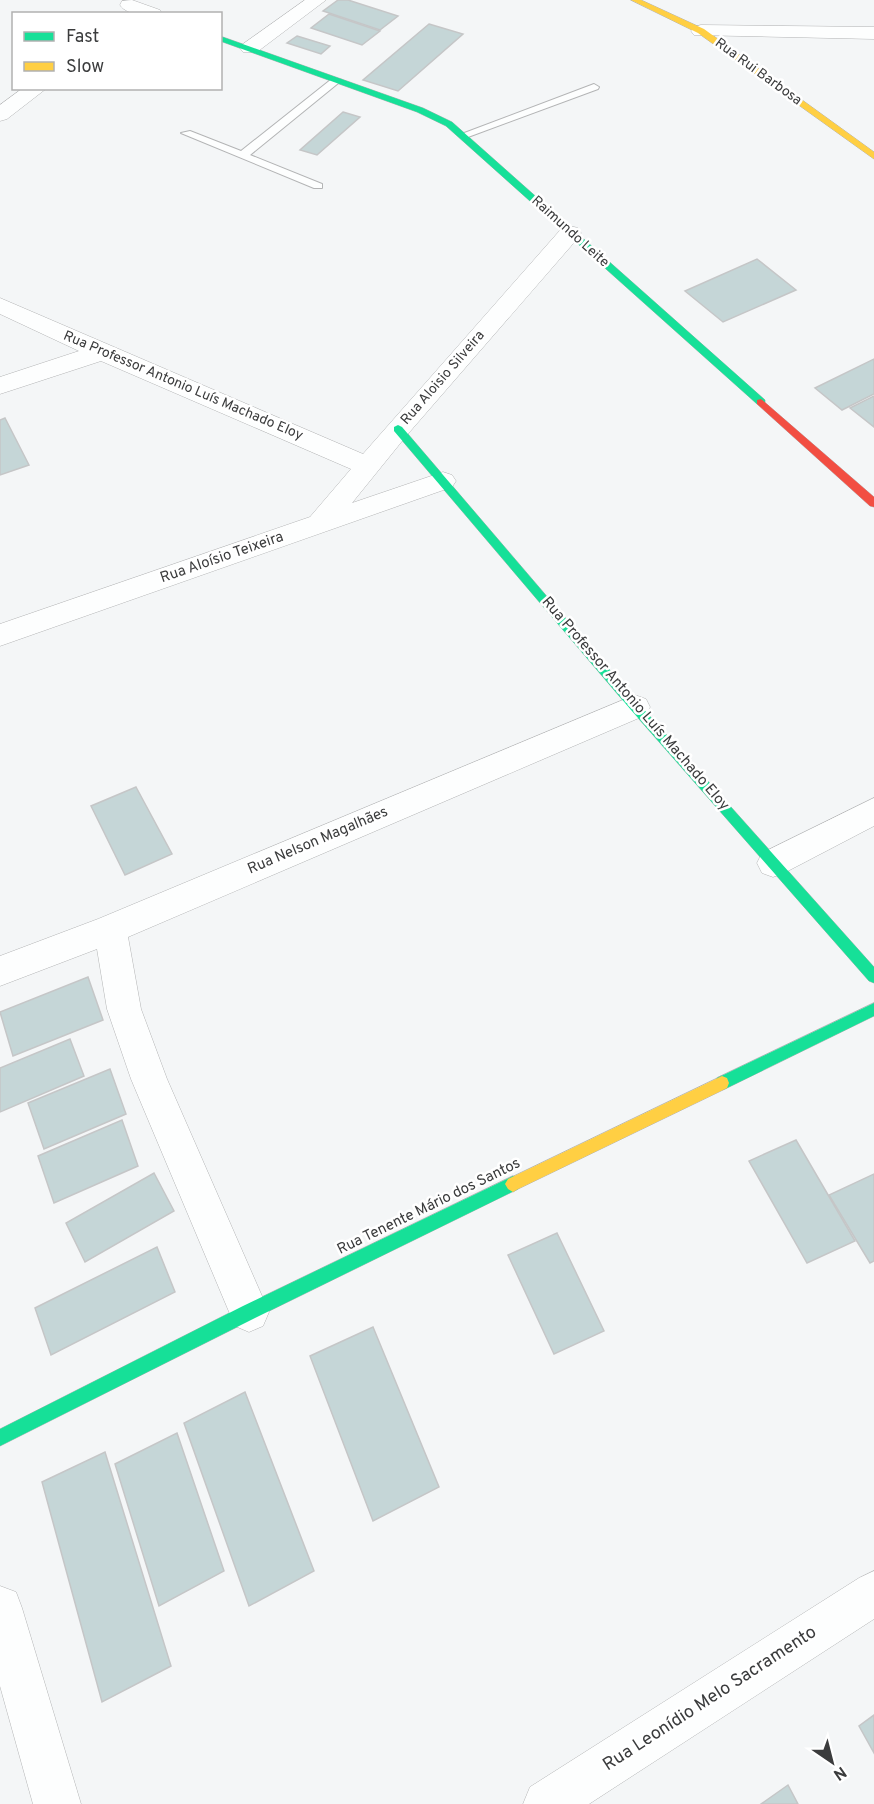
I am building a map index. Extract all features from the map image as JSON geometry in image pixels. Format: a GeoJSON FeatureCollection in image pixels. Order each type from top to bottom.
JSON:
{"type":"FeatureCollection","features":[{"type":"Feature","properties":{"kind":"street"},"geometry":{"type":"LineString","coordinates":[[250,48],[318,0]]}},
{"type":"Feature","properties":{"kind":"street","name":"Rua Rui Barbosa"},"geometry":{"type":"LineString","coordinates":[[635,0],[701,31],[874,156]]}},
{"type":"Feature","properties":{"kind":"street"},"geometry":{"type":"LineString","coordinates":[[127,6],[146,12]]}},
{"type":"Feature","properties":{"kind":"street"},"geometry":{"type":"LineString","coordinates":[[701,31],[874,33]]}},
{"type":"Feature","properties":{"kind":"street","name":"Raimundo Leite"},"geometry":{"type":"LineString","coordinates":[[222,39],[420,110],[449,124],[874,503]]}},
{"type":"Feature","properties":{"kind":"street"},"geometry":{"type":"LineString","coordinates":[[0,115],[34,90]]}},
{"type":"Feature","properties":{"kind":"street","name":"Rua Aloisio Silveira"},"geometry":{"type":"LineString","coordinates":[[319,525],[398,429],[570,233]]}},
{"type":"Feature","properties":{"kind":"street","name":"Rua Professor Antonio Luís Machado Eloy"},"geometry":{"type":"LineString","coordinates":[[0,305],[102,352],[368,466]]}},
{"type":"Feature","properties":{"kind":"street"},"geometry":{"type":"LineString","coordinates":[[0,386],[102,352]]}},
{"type":"Feature","properties":{"kind":"street","name":"Rua Professor Antonio Luís Machado Eloy"},"geometry":{"type":"LineString","coordinates":[[398,429],[635,707],[874,977]]}},
{"type":"Feature","properties":{"kind":"street","name":"Rua Aloísio Teixeira"},"geometry":{"type":"LineString","coordinates":[[0,635],[443,481]]}},
{"type":"Feature","properties":{"kind":"street","name":"Rua Nelson Magalhães"},"geometry":{"type":"LineString","coordinates":[[0,971],[110,929],[635,707]]}},
{"type":"Feature","properties":{"kind":"street"},"geometry":{"type":"LineString","coordinates":[[773,863],[874,812]]}},
{"type":"Feature","properties":{"kind":"street"},"geometry":{"type":"LineString","coordinates":[[110,929],[124,1009],[150,1079],[249,1312]]}},
{"type":"Feature","properties":{"kind":"street","name":"Rua Tenente Mário dos Santos"},"geometry":{"type":"LineString","coordinates":[[0,1438],[249,1312],[874,1009]]}},
{"type":"Feature","properties":{"kind":"street","name":"Rua Leonídio Melo Sacramento"},"geometry":{"type":"LineString","coordinates":[[547,1804],[874,1593]]}},
{"type":"Feature","properties":{"kind":"street"},"geometry":{"type":"LineString","coordinates":[[0,1608],[57,1804]]}},
{"type":"Feature","properties":{"kind":"lane"},"geometry":{"type":"LineString","coordinates":[[242,156],[337,80]]}},
{"type":"Feature","properties":{"kind":"lane"},"geometry":{"type":"LineString","coordinates":[[464,135],[594,87]]}},
{"type":"Feature","properties":{"kind":"lane"},"geometry":{"type":"LineString","coordinates":[[186,133],[318,186]]}},
{"type":"Feature","properties":{"kind":"building"},"geometry":{"type":"Polygon","coordinates":[[[338,0],[348,0],[398,16],[380,30],[323,11],[338,0]]]}},
{"type":"Feature","properties":{"kind":"building"},"geometry":{"type":"Polygon","coordinates":[[[329,14],[380,31],[362,45],[311,28],[329,14]]]}},
{"type":"Feature","properties":{"kind":"building"},"geometry":{"type":"Polygon","coordinates":[[[429,24],[463,34],[398,91],[363,80],[429,24]]]}},
{"type":"Feature","properties":{"kind":"building"},"geometry":{"type":"Polygon","coordinates":[[[297,36],[330,46],[321,54],[287,43],[297,36]]]}},
{"type":"Feature","properties":{"kind":"building"},"geometry":{"type":"Polygon","coordinates":[[[343,112],[360,117],[317,155],[300,150],[343,112]]]}},
{"type":"Feature","properties":{"kind":"building"},"geometry":{"type":"Polygon","coordinates":[[[757,259],[796,290],[723,322],[685,291],[757,259]]]}},
{"type":"Feature","properties":{"kind":"building"},"geometry":{"type":"Polygon","coordinates":[[[874,359],[874,394],[842,410],[815,388],[874,359]]]}},
{"type":"Feature","properties":{"kind":"building"},"geometry":{"type":"Polygon","coordinates":[[[874,396],[874,427],[850,408],[874,396]]]}},
{"type":"Feature","properties":{"kind":"building"},"geometry":{"type":"Polygon","coordinates":[[[5,418],[29,465],[0,475],[0,420],[5,418]]]}},
{"type":"Feature","properties":{"kind":"building"},"geometry":{"type":"Polygon","coordinates":[[[136,787],[172,854],[125,875],[91,806],[136,787]]]}},
{"type":"Feature","properties":{"kind":"building"},"geometry":{"type":"Polygon","coordinates":[[[88,977],[103,1020],[13,1056],[0,1012],[88,977]]]}},
{"type":"Feature","properties":{"kind":"building"},"geometry":{"type":"Polygon","coordinates":[[[70,1039],[84,1076],[0,1112],[0,1068],[70,1039]]]}},
{"type":"Feature","properties":{"kind":"building"},"geometry":{"type":"Polygon","coordinates":[[[110,1069],[126,1114],[44,1149],[28,1103],[110,1069]]]}},
{"type":"Feature","properties":{"kind":"building"},"geometry":{"type":"Polygon","coordinates":[[[122,1120],[138,1166],[54,1203],[38,1156],[122,1120]]]}},
{"type":"Feature","properties":{"kind":"building"},"geometry":{"type":"Polygon","coordinates":[[[796,1140],[855,1241],[807,1263],[749,1161],[796,1140]]]}},
{"type":"Feature","properties":{"kind":"building"},"geometry":{"type":"Polygon","coordinates":[[[154,1173],[174,1211],[85,1262],[66,1223],[154,1173]]]}},
{"type":"Feature","properties":{"kind":"building"},"geometry":{"type":"Polygon","coordinates":[[[874,1174],[874,1261],[870,1263],[829,1195],[874,1174]]]}},
{"type":"Feature","properties":{"kind":"building"},"geometry":{"type":"Polygon","coordinates":[[[557,1233],[604,1331],[554,1354],[508,1255],[557,1233]]]}},
{"type":"Feature","properties":{"kind":"building"},"geometry":{"type":"Polygon","coordinates":[[[157,1247],[175,1292],[51,1355],[35,1308],[157,1247]]]}},
{"type":"Feature","properties":{"kind":"building"},"geometry":{"type":"Polygon","coordinates":[[[373,1327],[439,1487],[373,1521],[310,1356],[373,1327]]]}},
{"type":"Feature","properties":{"kind":"building"},"geometry":{"type":"Polygon","coordinates":[[[245,1392],[314,1571],[249,1606],[184,1423],[245,1392]]]}},
{"type":"Feature","properties":{"kind":"building"},"geometry":{"type":"Polygon","coordinates":[[[177,1433],[224,1571],[159,1606],[115,1464],[177,1433]]]}},
{"type":"Feature","properties":{"kind":"building"},"geometry":{"type":"Polygon","coordinates":[[[105,1452],[171,1666],[102,1702],[42,1482],[105,1452]]]}},
{"type":"Feature","properties":{"kind":"building"},"geometry":{"type":"Polygon","coordinates":[[[874,1715],[874,1753],[859,1726],[874,1715]]]}},
{"type":"Feature","properties":{"kind":"building"},"geometry":{"type":"Polygon","coordinates":[[[788,1785],[798,1804],[761,1804],[788,1785]]]}},
{"type":"Feature","properties":{"kind":"traffic: fast"},"geometry":{"type":"LineString","coordinates":[[222,39],[420,110],[449,124],[761,402]]}},
{"type":"Feature","properties":{"kind":"traffic: fast"},"geometry":{"type":"LineString","coordinates":[[398,429],[635,707],[874,977]]}},
{"type":"Feature","properties":{"kind":"traffic: fast"},"geometry":{"type":"LineString","coordinates":[[722,1083],[874,1009]]}},
{"type":"Feature","properties":{"kind":"traffic: fast"},"geometry":{"type":"LineString","coordinates":[[0,1438],[249,1312],[513,1184]]}},
{"type":"Feature","properties":{"kind":"traffic: slow"},"geometry":{"type":"LineString","coordinates":[[635,0],[701,31],[874,156]]}},
{"type":"Feature","properties":{"kind":"traffic: slow"},"geometry":{"type":"LineString","coordinates":[[513,1184],[722,1083]]}},
{"type":"Feature","properties":{"kind":"traffic: jam"},"geometry":{"type":"LineString","coordinates":[[761,402],[874,503]]}}]}
